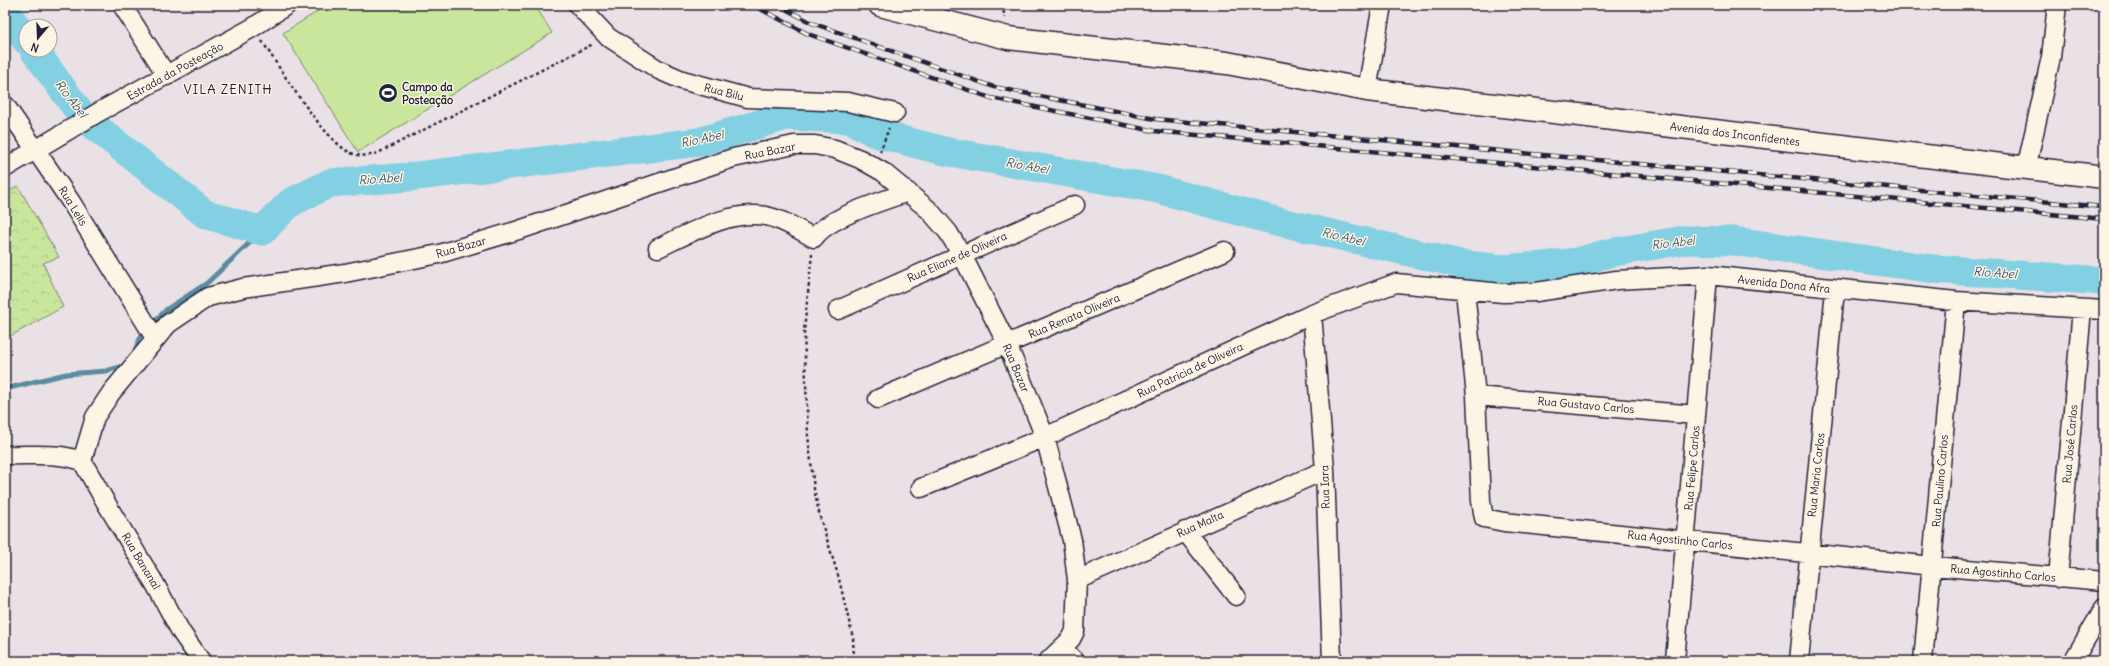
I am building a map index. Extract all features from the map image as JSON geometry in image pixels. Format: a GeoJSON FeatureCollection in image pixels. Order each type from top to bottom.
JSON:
{"type":"FeatureCollection","features":[{"type":"Feature","properties":{"kind":"main road","name":"Avenida dos Inconfidentes"},"geometry":{"type":"LineString","coordinates":[[887,6],[1008,38],[1227,63],[1367,90],[2104,177]]}},
{"type":"Feature","properties":{"kind":"street"},"geometry":{"type":"LineString","coordinates":[[122,5],[167,76]]}},
{"type":"Feature","properties":{"kind":"street","name":"Estrada da Posteação"},"geometry":{"type":"LineString","coordinates":[[36,149],[99,112],[252,28],[287,5]]}},
{"type":"Feature","properties":{"kind":"street","name":"Rua Bilu"},"geometry":{"type":"LineString","coordinates":[[578,5],[608,37],[659,70],[682,80],[748,98],[848,102],[893,118]]}},
{"type":"Feature","properties":{"kind":"street"},"geometry":{"type":"LineString","coordinates":[[1367,90],[1382,5]]}},
{"type":"Feature","properties":{"kind":"street"},"geometry":{"type":"LineString","coordinates":[[2026,169],[2051,57],[2057,5]]}},
{"type":"Feature","properties":{"kind":"street","name":"Rua Lelis"},"geometry":{"type":"LineString","coordinates":[[5,104],[71,202],[152,334]]}},
{"type":"Feature","properties":{"kind":"street","name":"Rua Bazar"},"geometry":{"type":"LineString","coordinates":[[82,461],[90,430],[101,406],[152,334],[208,297],[243,288],[345,273],[439,254],[519,230],[733,158],[794,145],[816,145],[835,149],[860,159],[883,172],[929,210],[948,232],[962,255],[1007,344],[1045,437],[1072,540],[1077,580],[1075,630],[1071,639],[1048,661]]}},
{"type":"Feature","properties":{"kind":"street"},"geometry":{"type":"LineString","coordinates":[[5,168],[36,149]]}},
{"type":"Feature","properties":{"kind":"street"},"geometry":{"type":"LineString","coordinates":[[658,248],[698,230],[731,218],[755,216],[776,219],[814,238],[819,230],[832,222],[908,192]]}},
{"type":"Feature","properties":{"kind":"street","name":"Rua Eliane de Oliveira"},"geometry":{"type":"LineString","coordinates":[[838,310],[1075,205]]}},
{"type":"Feature","properties":{"kind":"street","name":"Rua Renata Oliveira"},"geometry":{"type":"LineString","coordinates":[[878,399],[1225,251]]}},
{"type":"Feature","properties":{"kind":"street","name":"Avenida Dona Afra"},"geometry":{"type":"LineString","coordinates":[[1465,291],[1503,293],[1536,292],[1616,280],[1708,275],[1835,290],[1956,301],[2104,310]]}},
{"type":"Feature","properties":{"kind":"street","name":"Rua Felipe Carlos"},"geometry":{"type":"LineString","coordinates":[[1675,661],[1708,275]]}},
{"type":"Feature","properties":{"kind":"street","name":"Rua Patricia de Oliveira"},"geometry":{"type":"LineString","coordinates":[[921,488],[1045,437],[1312,314],[1396,284],[1465,291]]}},
{"type":"Feature","properties":{"kind":"street","name":"Rua Maria Carlos"},"geometry":{"type":"LineString","coordinates":[[1800,661],[1808,553],[1835,290]]}},
{"type":"Feature","properties":{"kind":"street","name":"Rua Agostinho Carlos"},"geometry":{"type":"LineString","coordinates":[[1465,291],[1476,396],[1481,501],[1484,518],[1504,522],[1933,566],[2104,581]]}},
{"type":"Feature","properties":{"kind":"street","name":"Rua Paulino Carlos"},"geometry":{"type":"LineString","coordinates":[[1923,661],[1933,566],[1956,301]]}},
{"type":"Feature","properties":{"kind":"street","name":"Rua José Carlos"},"geometry":{"type":"LineString","coordinates":[[2058,578],[2082,309]]}},
{"type":"Feature","properties":{"kind":"street","name":"Rua Iara"},"geometry":{"type":"LineString","coordinates":[[1312,314],[1325,470],[1332,661]]}},
{"type":"Feature","properties":{"kind":"street","name":"Rua Gustavo Carlos"},"geometry":{"type":"LineString","coordinates":[[1476,396],[1696,415]]}},
{"type":"Feature","properties":{"kind":"street"},"geometry":{"type":"LineString","coordinates":[[5,455],[55,454],[68,456],[82,461]]}},
{"type":"Feature","properties":{"kind":"street","name":"Rua Bananal"},"geometry":{"type":"LineString","coordinates":[[82,461],[156,584],[181,632],[201,661]]}},
{"type":"Feature","properties":{"kind":"street","name":"Rua Malta"},"geometry":{"type":"LineString","coordinates":[[1077,580],[1325,470]]}},
{"type":"Feature","properties":{"kind":"street"},"geometry":{"type":"LineString","coordinates":[[1185,531],[1236,596]]}},
{"type":"Feature","properties":{"kind":"street"},"geometry":{"type":"LineString","coordinates":[[2073,661],[2104,608]]}},
{"type":"Feature","properties":{"kind":"street"},"geometry":{"type":"LineString","coordinates":[[1062,648],[1075,661]]}},
{"type":"Feature","properties":{"kind":"path"},"geometry":{"type":"LineString","coordinates":[[252,28],[321,127],[341,147],[362,156],[369,156],[380,152],[608,37]]}},
{"type":"Feature","properties":{"kind":"path"},"geometry":{"type":"LineString","coordinates":[[881,148],[893,118]]}},
{"type":"Feature","properties":{"kind":"path"},"geometry":{"type":"LineString","coordinates":[[814,238],[804,330],[808,435],[814,489],[853,638],[854,661]]}},
{"type":"Feature","properties":{"kind":"green space","name":"Campo da Posteação"},"geometry":{"type":"Polygon","coordinates":[[[328,5],[535,5],[552,33],[358,152],[283,33],[328,5]]]}},
{"type":"Feature","properties":{"kind":"green space"},"geometry":{"type":"Polygon","coordinates":[[[18,186],[59,257],[43,263],[63,307],[5,339],[5,194],[18,186]]]}},
{"type":"Feature","properties":{"kind":"waterway","name":"Rio Abel"},"geometry":{"type":"LineString","coordinates":[[5,11],[18,29]]}},
{"type":"Feature","properties":{"kind":"waterway","name":"Rio Abel"},"geometry":{"type":"LineString","coordinates":[[40,58],[83,117],[205,214],[262,231],[290,203],[330,183],[409,177],[699,142],[786,116],[849,119],[875,133],[944,151],[1158,189],[1272,220],[1465,265],[1503,269],[1543,266],[1577,262],[1609,253],[1684,240],[1733,241],[1934,269],[2104,281]]}},
{"type":"Feature","properties":{"kind":"waterway"},"geometry":{"type":"LineString","coordinates":[[151,325],[167,309],[207,283],[262,231]]}},
{"type":"Feature","properties":{"kind":"waterway"},"geometry":{"type":"LineString","coordinates":[[133,355],[142,334],[146,330]]}},
{"type":"Feature","properties":{"kind":"waterway"},"geometry":{"type":"LineString","coordinates":[[5,389],[66,374],[106,371],[127,365]]}},
{"type":"Feature","properties":{"kind":"railway"},"geometry":{"type":"LineString","coordinates":[[753,5],[808,34],[991,98],[1154,131],[2104,219]]}},
{"type":"Feature","properties":{"kind":"railway"},"geometry":{"type":"LineString","coordinates":[[778,5],[812,23],[994,87],[1155,119],[2104,207]]}},
{"type":"Feature","properties":{"kind":"place","name":"Campo da Posteação"},"geometry":{"type":"Point","coordinates":[388,93]}},
{"type":"Feature","properties":{"kind":"district","name":"VILA ZENITH"},"geometry":{"type":"Point","coordinates":[228,89]}}]}
